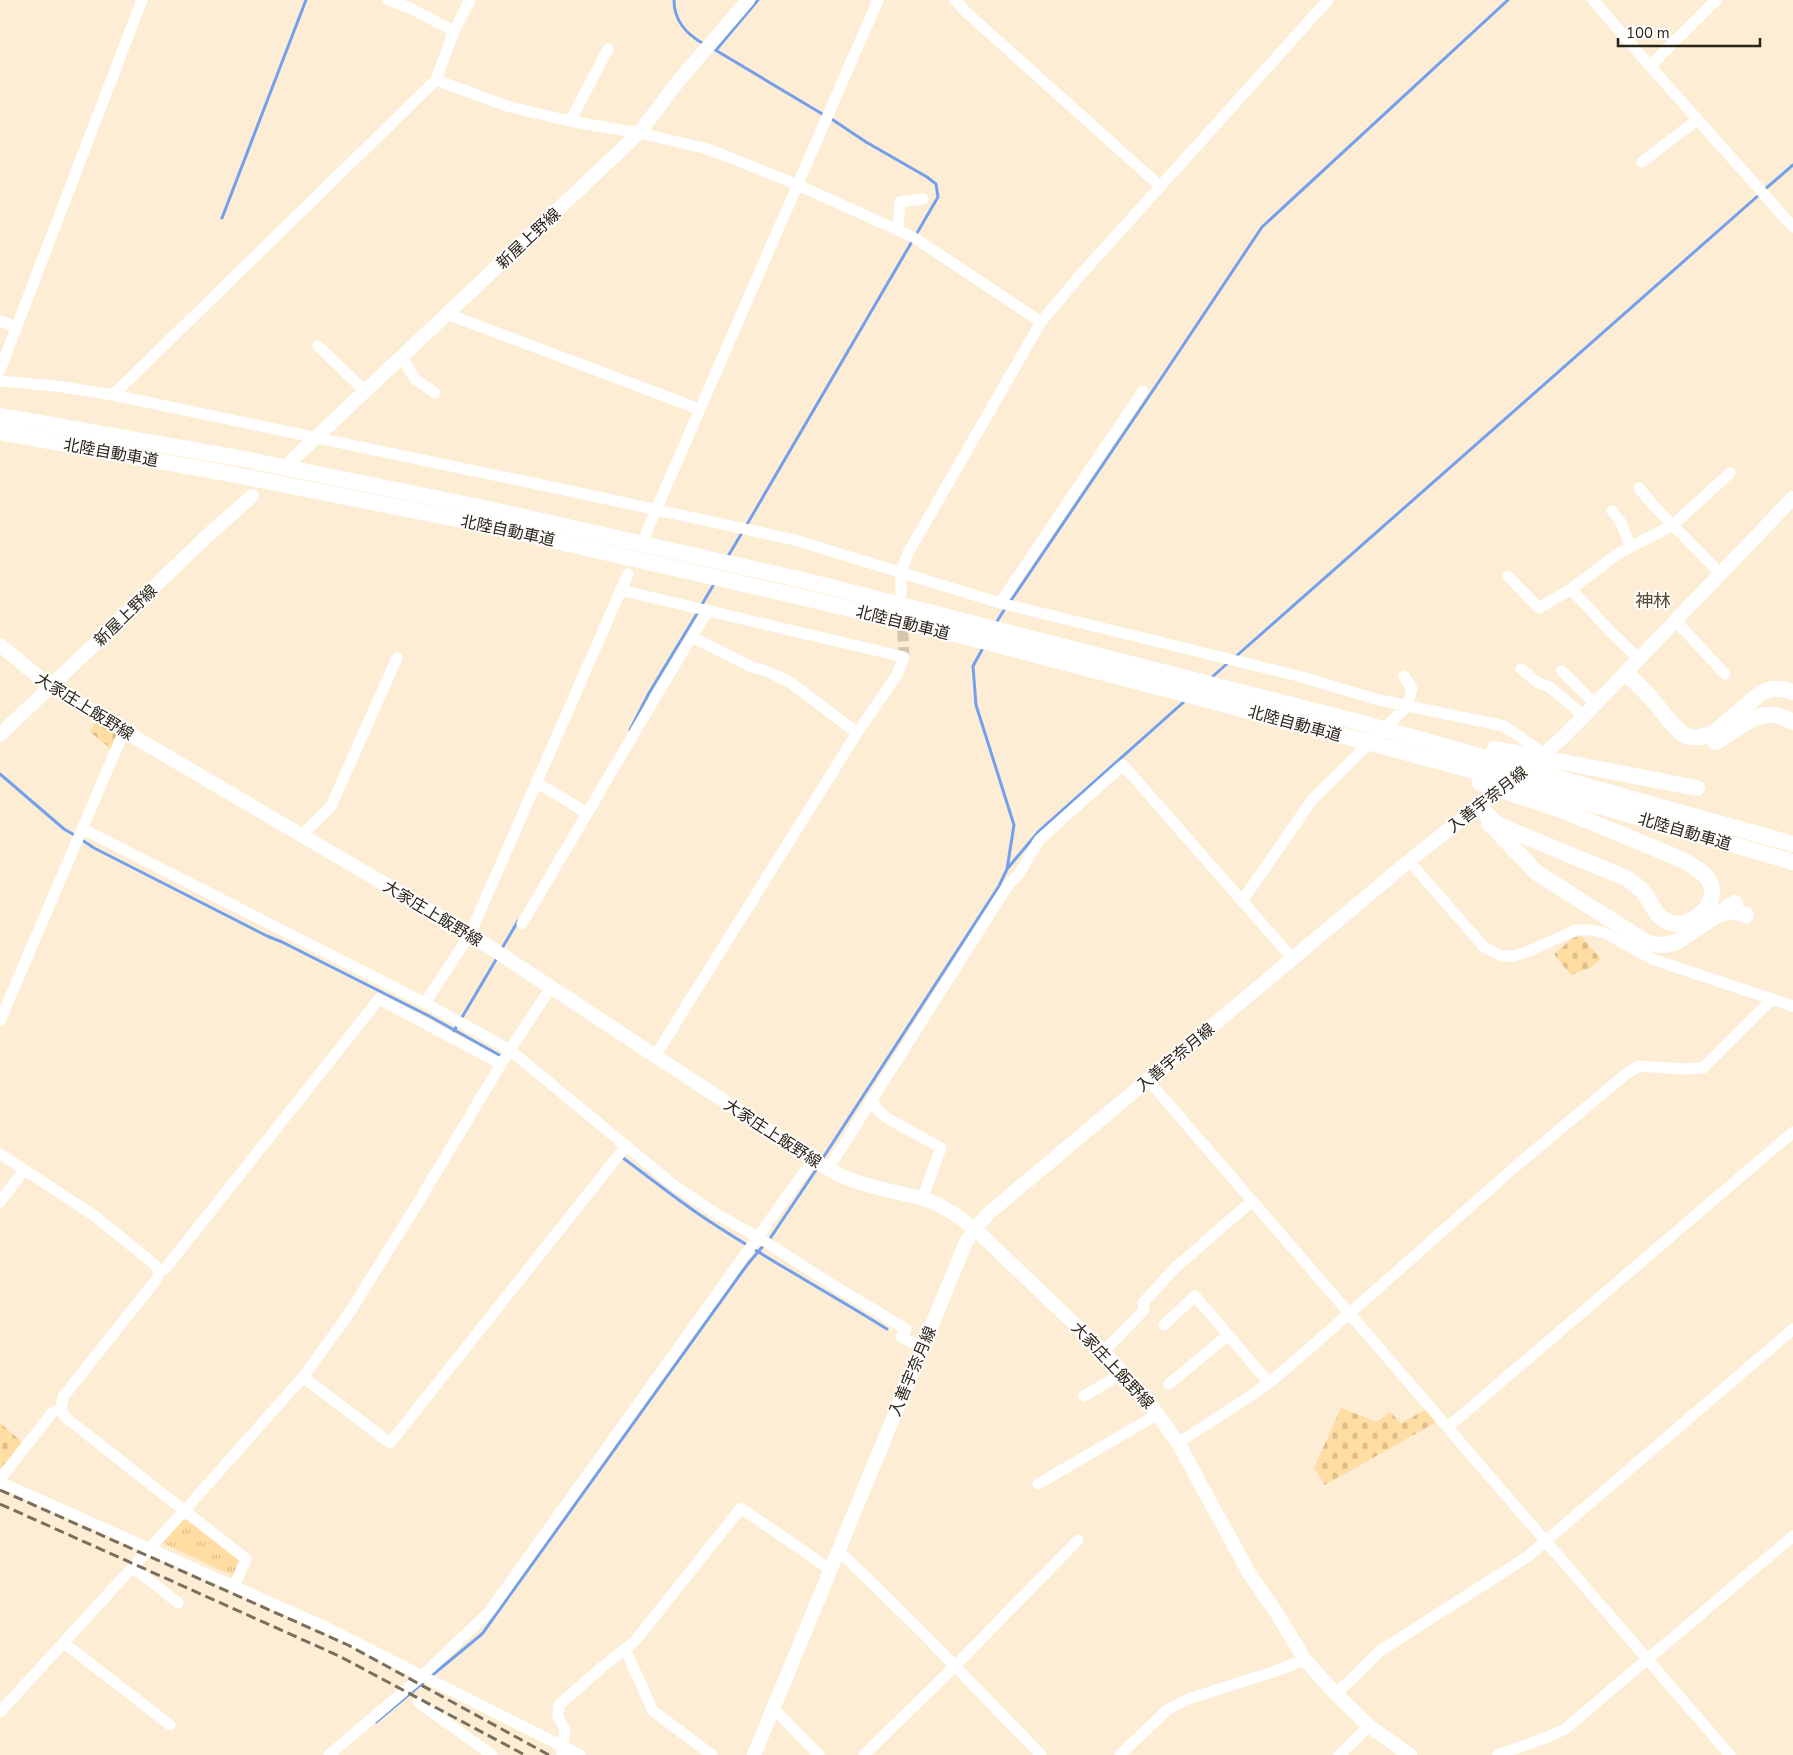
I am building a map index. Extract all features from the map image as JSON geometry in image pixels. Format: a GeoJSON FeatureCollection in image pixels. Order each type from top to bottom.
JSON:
{"type":"FeatureCollection","features":[{"type":"Feature","properties":{"kind":"highway","name":"北陸自動車道"},"geometry":{"type":"LineString","coordinates":[[0,416],[244,459],[493,510],[802,580],[1345,736],[1521,789],[1793,862]]}},
{"type":"Feature","properties":{"kind":"highway","name":"北陸自動車道"},"geometry":{"type":"LineString","coordinates":[[0,432],[241,476],[482,524],[975,631],[1358,722],[1545,762],[1793,844]]}},
{"type":"Feature","properties":{"kind":"highway"},"geometry":{"type":"LineString","coordinates":[[1626,673],[1687,737],[1697,738],[1715,732],[1761,693],[1768,690],[1781,688],[1793,692]]}},
{"type":"Feature","properties":{"kind":"highway"},"geometry":{"type":"LineString","coordinates":[[1626,673],[1674,734],[1691,745],[1710,744],[1760,716],[1778,716],[1793,722]]}},
{"type":"Feature","properties":{"kind":"highway"},"geometry":{"type":"LineString","coordinates":[[1545,762],[1697,788]]}},
{"type":"Feature","properties":{"kind":"highway"},"geometry":{"type":"LineString","coordinates":[[1478,806],[1498,825],[1626,878],[1637,885],[1644,893],[1660,918],[1669,922],[1678,924],[1687,922],[1706,910],[1711,903],[1713,896],[1709,880],[1696,868],[1683,860],[1567,812],[1521,789]]}},
{"type":"Feature","properties":{"kind":"highway"},"geometry":{"type":"LineString","coordinates":[[1478,806],[1494,830],[1537,874],[1646,942],[1658,946],[1678,941],[1735,903]]}},
{"type":"Feature","properties":{"kind":"highway"},"geometry":{"type":"LineString","coordinates":[[1719,914],[1734,911],[1746,915]]}},
{"type":"Feature","properties":{"kind":"main road","name":"新屋上野線"},"geometry":{"type":"LineString","coordinates":[[292,460],[639,133],[680,79],[748,0]]}},
{"type":"Feature","properties":{"kind":"main road","name":"新屋上野線"},"geometry":{"type":"LineString","coordinates":[[0,735],[206,537],[252,496]]}},
{"type":"Feature","properties":{"kind":"main road","name":"入善宇奈月線"},"geometry":{"type":"LineString","coordinates":[[754,1755],[922,1347],[966,1242],[974,1229],[989,1213],[1409,861],[1478,806],[1545,762],[1595,704],[1793,498]]}},
{"type":"Feature","properties":{"kind":"main road","name":"大家庄上飯野線"},"geometry":{"type":"LineString","coordinates":[[0,645],[51,686],[124,731],[470,934],[828,1169],[849,1179],[885,1191],[922,1199],[950,1212],[974,1229],[1104,1351],[1158,1414],[1178,1443],[1248,1573],[1276,1612],[1305,1660],[1369,1726],[1410,1755]]}},
{"type":"Feature","properties":{"kind":"street"},"geometry":{"type":"LineString","coordinates":[[0,370],[142,0]]}},
{"type":"Feature","properties":{"kind":"street"},"geometry":{"type":"LineString","coordinates":[[388,0],[410,8],[454,31]]}},
{"type":"Feature","properties":{"kind":"street"},"geometry":{"type":"LineString","coordinates":[[113,395],[436,80],[454,31],[470,0]]}},
{"type":"Feature","properties":{"kind":"street"},"geometry":{"type":"LineString","coordinates":[[646,533],[878,0]]}},
{"type":"Feature","properties":{"kind":"street"},"geometry":{"type":"LineString","coordinates":[[955,0],[967,13],[1160,186]]}},
{"type":"Feature","properties":{"kind":"street"},"geometry":{"type":"LineString","coordinates":[[901,594],[901,572],[908,553],[1041,322],[1160,186],[1328,0]]}},
{"type":"Feature","properties":{"kind":"street"},"geometry":{"type":"LineString","coordinates":[[1593,0],[1793,227]]}},
{"type":"Feature","properties":{"kind":"street"},"geometry":{"type":"LineString","coordinates":[[1650,66],[1716,0]]}},
{"type":"Feature","properties":{"kind":"street"},"geometry":{"type":"LineString","coordinates":[[570,122],[608,49]]}},
{"type":"Feature","properties":{"kind":"street"},"geometry":{"type":"LineString","coordinates":[[436,80],[510,107],[570,122],[639,133],[704,148],[798,185],[913,237],[1041,322]]}},
{"type":"Feature","properties":{"kind":"street"},"geometry":{"type":"LineString","coordinates":[[1642,162],[1697,120]]}},
{"type":"Feature","properties":{"kind":"street"},"geometry":{"type":"LineString","coordinates":[[898,230],[900,202],[923,199]]}},
{"type":"Feature","properties":{"kind":"street"},"geometry":{"type":"LineString","coordinates":[[447,314],[699,409]]}},
{"type":"Feature","properties":{"kind":"street"},"geometry":{"type":"LineString","coordinates":[[0,321],[16,327]]}},
{"type":"Feature","properties":{"kind":"street"},"geometry":{"type":"LineString","coordinates":[[318,346],[365,391]]}},
{"type":"Feature","properties":{"kind":"street"},"geometry":{"type":"LineString","coordinates":[[402,357],[415,380],[435,393]]}},
{"type":"Feature","properties":{"kind":"street"},"geometry":{"type":"LineString","coordinates":[[0,381],[56,386],[113,395],[795,540],[1000,603],[1302,677],[1375,699],[1504,726],[1545,762]]}},
{"type":"Feature","properties":{"kind":"street"},"geometry":{"type":"LineString","coordinates":[[1000,603],[1143,391]]}},
{"type":"Feature","properties":{"kind":"street"},"geometry":{"type":"LineString","coordinates":[[1508,576],[1539,608],[1571,589],[1619,553],[1673,525],[1730,473]]}},
{"type":"Feature","properties":{"kind":"street"},"geometry":{"type":"LineString","coordinates":[[1639,488],[1720,573]]}},
{"type":"Feature","properties":{"kind":"street"},"geometry":{"type":"LineString","coordinates":[[1612,511],[1620,521],[1632,547]]}},
{"type":"Feature","properties":{"kind":"street"},"geometry":{"type":"LineString","coordinates":[[425,1003],[470,934],[628,574]]}},
{"type":"Feature","properties":{"kind":"street"},"geometry":{"type":"LineString","coordinates":[[1571,589],[1639,659]]}},
{"type":"Feature","properties":{"kind":"street"},"geometry":{"type":"LineString","coordinates":[[620,590],[904,658],[897,675],[857,733],[655,1056]]}},
{"type":"Feature","properties":{"kind":"street"},"geometry":{"type":"LineString","coordinates":[[522,924],[708,610]]}},
{"type":"Feature","properties":{"kind":"street"},"geometry":{"type":"LineString","coordinates":[[1675,620],[1725,674]]}},
{"type":"Feature","properties":{"kind":"street"},"geometry":{"type":"LineString","coordinates":[[692,637],[752,667],[790,682],[857,733]]}},
{"type":"Feature","properties":{"kind":"street"},"geometry":{"type":"LineString","coordinates":[[302,835],[331,806],[397,658]]}},
{"type":"Feature","properties":{"kind":"street"},"geometry":{"type":"LineString","coordinates":[[1521,669],[1537,682],[1557,693],[1584,716]]}},
{"type":"Feature","properties":{"kind":"street"},"geometry":{"type":"LineString","coordinates":[[1562,671],[1595,704]]}},
{"type":"Feature","properties":{"kind":"street"},"geometry":{"type":"LineString","coordinates":[[1242,901],[1312,800],[1407,706],[1412,689],[1404,676]]}},
{"type":"Feature","properties":{"kind":"street"},"geometry":{"type":"LineString","coordinates":[[0,1021],[124,731]]}},
{"type":"Feature","properties":{"kind":"street"},"geometry":{"type":"LineString","coordinates":[[828,1169],[1008,885],[1019,874],[1039,840],[1124,765],[1292,958]]}},
{"type":"Feature","properties":{"kind":"street"},"geometry":{"type":"LineString","coordinates":[[536,782],[587,813]]}},
{"type":"Feature","properties":{"kind":"street"},"geometry":{"type":"LineString","coordinates":[[83,829],[425,1003],[510,1050],[672,1184],[718,1215],[758,1237],[906,1329],[901,1337],[922,1347]]}},
{"type":"Feature","properties":{"kind":"street"},"geometry":{"type":"LineString","coordinates":[[1409,861],[1484,947],[1501,956],[1513,956],[1529,951],[1576,930],[1592,930],[1605,933],[1652,960],[1793,1006]]}},
{"type":"Feature","properties":{"kind":"street"},"geometry":{"type":"LineString","coordinates":[[0,1712],[184,1511],[303,1377],[351,1310],[501,1064],[551,987]]}},
{"type":"Feature","properties":{"kind":"street"},"geometry":{"type":"LineString","coordinates":[[234,1586],[246,1559],[66,1417],[61,1408],[63,1397],[156,1280],[160,1271],[166,1268],[379,999],[501,1064]]}},
{"type":"Feature","properties":{"kind":"street"},"geometry":{"type":"LineString","coordinates":[[1178,1443],[1269,1383],[1516,1166],[1627,1073],[1639,1066],[1682,1069],[1703,1068],[1770,1000]]}},
{"type":"Feature","properties":{"kind":"street"},"geometry":{"type":"LineString","coordinates":[[1148,1080],[1730,1755]]}},
{"type":"Feature","properties":{"kind":"street"},"geometry":{"type":"LineString","coordinates":[[872,1098],[876,1108],[887,1118],[941,1148],[922,1199]]}},
{"type":"Feature","properties":{"kind":"street"},"geometry":{"type":"LineString","coordinates":[[1448,1427],[1793,1132]]}},
{"type":"Feature","properties":{"kind":"street"},"geometry":{"type":"LineString","coordinates":[[303,1377],[390,1444],[626,1146]]}},
{"type":"Feature","properties":{"kind":"street"},"geometry":{"type":"LineString","coordinates":[[0,1154],[92,1214],[154,1264],[160,1271]]}},
{"type":"Feature","properties":{"kind":"street"},"geometry":{"type":"LineString","coordinates":[[329,1755],[423,1675],[489,1612],[813,1160]]}},
{"type":"Feature","properties":{"kind":"street"},"geometry":{"type":"LineString","coordinates":[[0,1202],[24,1170]]}},
{"type":"Feature","properties":{"kind":"street"},"geometry":{"type":"LineString","coordinates":[[1104,1351],[1144,1310],[1144,1303],[1174,1269],[1252,1201]]}},
{"type":"Feature","properties":{"kind":"street"},"geometry":{"type":"LineString","coordinates":[[1164,1325],[1195,1296],[1269,1383]]}},
{"type":"Feature","properties":{"kind":"street"},"geometry":{"type":"LineString","coordinates":[[1336,1694],[1380,1651],[1527,1557],[1793,1329]]}},
{"type":"Feature","properties":{"kind":"street"},"geometry":{"type":"LineString","coordinates":[[1169,1384],[1228,1335]]}},
{"type":"Feature","properties":{"kind":"street"},"geometry":{"type":"LineString","coordinates":[[1084,1396],[1124,1373]]}},
{"type":"Feature","properties":{"kind":"street"},"geometry":{"type":"LineString","coordinates":[[61,1408],[52,1413],[0,1481],[321,1625],[423,1675],[563,1750],[580,1755]]}},
{"type":"Feature","properties":{"kind":"street"},"geometry":{"type":"LineString","coordinates":[[1038,1484],[1158,1414]]}},
{"type":"Feature","properties":{"kind":"street"},"geometry":{"type":"LineString","coordinates":[[563,1750],[565,1729],[558,1717],[559,1705],[600,1668],[635,1641],[741,1508],[831,1570]]}},
{"type":"Feature","properties":{"kind":"street"},"geometry":{"type":"LineString","coordinates":[[1498,1755],[1565,1729],[1793,1536]]}},
{"type":"Feature","properties":{"kind":"street"},"geometry":{"type":"LineString","coordinates":[[864,1755],[955,1666],[1078,1540]]}},
{"type":"Feature","properties":{"kind":"street"},"geometry":{"type":"LineString","coordinates":[[838,1550],[955,1666],[1041,1755]]}},
{"type":"Feature","properties":{"kind":"street"},"geometry":{"type":"LineString","coordinates":[[133,1567],[178,1603]]}},
{"type":"Feature","properties":{"kind":"street"},"geometry":{"type":"LineString","coordinates":[[64,1643],[170,1726]]}},
{"type":"Feature","properties":{"kind":"street"},"geometry":{"type":"LineString","coordinates":[[625,1650],[653,1710],[712,1755]]}},
{"type":"Feature","properties":{"kind":"street"},"geometry":{"type":"LineString","coordinates":[[1120,1755],[1167,1710],[1188,1699],[1305,1660]]}},
{"type":"Feature","properties":{"kind":"street"},"geometry":{"type":"LineString","coordinates":[[418,1702],[492,1755]]}},
{"type":"Feature","properties":{"kind":"street"},"geometry":{"type":"LineString","coordinates":[[774,1709],[819,1755]]}},
{"type":"Feature","properties":{"kind":"street"},"geometry":{"type":"LineString","coordinates":[[1339,1755],[1369,1726]]}},
{"type":"Feature","properties":{"kind":"green space"},"geometry":{"type":"Polygon","coordinates":[[[95,721],[118,734],[111,749],[90,732],[95,721]]]}},
{"type":"Feature","properties":{"kind":"green space"},"geometry":{"type":"Polygon","coordinates":[[[1581,936],[1601,959],[1590,968],[1571,975],[1554,954],[1573,938],[1581,936]]]}},
{"type":"Feature","properties":{"kind":"green space"},"geometry":{"type":"Polygon","coordinates":[[[1341,1408],[1377,1422],[1390,1412],[1401,1423],[1427,1409],[1438,1421],[1325,1485],[1314,1468],[1341,1408]]]}},
{"type":"Feature","properties":{"kind":"green space"},"geometry":{"type":"Polygon","coordinates":[[[0,1423],[23,1443],[0,1469],[0,1423]]]}},
{"type":"Feature","properties":{"kind":"green space"},"geometry":{"type":"Polygon","coordinates":[[[183,1520],[188,1520],[242,1561],[234,1576],[162,1543],[183,1520]]]}},
{"type":"Feature","properties":{"kind":"waterway"},"geometry":{"type":"LineString","coordinates":[[222,218],[306,0]]}},
{"type":"Feature","properties":{"kind":"waterway"},"geometry":{"type":"LineString","coordinates":[[674,0],[676,14],[682,26],[704,44]]}},
{"type":"Feature","properties":{"kind":"waterway"},"geometry":{"type":"LineString","coordinates":[[716,50],[758,0]]}},
{"type":"Feature","properties":{"kind":"waterway"},"geometry":{"type":"LineString","coordinates":[[1010,602],[1262,227],[1508,0]]}},
{"type":"Feature","properties":{"kind":"waterway"},"geometry":{"type":"LineString","coordinates":[[712,48],[824,115]]}},
{"type":"Feature","properties":{"kind":"waterway"},"geometry":{"type":"LineString","coordinates":[[746,526],[938,197],[936,184],[927,177],[866,142],[830,118]]}},
{"type":"Feature","properties":{"kind":"waterway"},"geometry":{"type":"LineString","coordinates":[[1764,190],[1793,165]]}},
{"type":"Feature","properties":{"kind":"waterway"},"geometry":{"type":"LineString","coordinates":[[1234,658],[1760,194]]}},
{"type":"Feature","properties":{"kind":"waterway"},"geometry":{"type":"LineString","coordinates":[[727,558],[743,531]]}},
{"type":"Feature","properties":{"kind":"waterway"},"geometry":{"type":"LineString","coordinates":[[701,606],[714,584]]}},
{"type":"Feature","properties":{"kind":"waterway"},"geometry":{"type":"LineString","coordinates":[[996,623],[1006,607]]}},
{"type":"Feature","properties":{"kind":"waterway"},"geometry":{"type":"LineString","coordinates":[[630,730],[649,693],[698,612]]}},
{"type":"Feature","properties":{"kind":"waterway"},"geometry":{"type":"LineString","coordinates":[[821,1161],[999,886],[1007,869],[1014,825],[976,705],[973,666],[984,646]]}},
{"type":"Feature","properties":{"kind":"waterway"},"geometry":{"type":"LineString","coordinates":[[1211,678],[1229,662]]}},
{"type":"Feature","properties":{"kind":"waterway"},"geometry":{"type":"LineString","coordinates":[[1007,869],[1039,831],[1186,700]]}},
{"type":"Feature","properties":{"kind":"waterway"},"geometry":{"type":"LineString","coordinates":[[0,774],[64,829],[76,836]]}},
{"type":"Feature","properties":{"kind":"waterway"},"geometry":{"type":"LineString","coordinates":[[82,840],[94,848],[267,936],[429,1016],[501,1056]]}},
{"type":"Feature","properties":{"kind":"waterway"},"geometry":{"type":"LineString","coordinates":[[501,950],[518,921]]}},
{"type":"Feature","properties":{"kind":"waterway"},"geometry":{"type":"LineString","coordinates":[[461,1019],[497,958]]}},
{"type":"Feature","properties":{"kind":"waterway"},"geometry":{"type":"LineString","coordinates":[[454,1031],[458,1024]]}},
{"type":"Feature","properties":{"kind":"waterway"},"geometry":{"type":"LineString","coordinates":[[623,1158],[683,1203],[726,1232],[887,1329]]}},
{"type":"Feature","properties":{"kind":"waterway"},"geometry":{"type":"LineString","coordinates":[[769,1240],[818,1167]]}},
{"type":"Feature","properties":{"kind":"waterway"},"geometry":{"type":"LineString","coordinates":[[430,1677],[482,1634],[747,1265],[764,1245]]}},
{"type":"Feature","properties":{"kind":"waterway"},"geometry":{"type":"LineString","coordinates":[[376,1722],[425,1681]]}},
{"type":"Feature","properties":{"kind":"tunnel"},"geometry":{"type":"LineString","coordinates":[[902,614],[904,657]]}},
{"type":"Feature","properties":{"kind":"railway"},"geometry":{"type":"LineString","coordinates":[[0,1490],[348,1645],[549,1755]]}},
{"type":"Feature","properties":{"kind":"railway"},"geometry":{"type":"LineString","coordinates":[[0,1504],[339,1656],[525,1755]]}},
{"type":"Feature","properties":{"kind":"district","name":"神林"},"geometry":{"type":"Point","coordinates":[1653,601]}}]}
